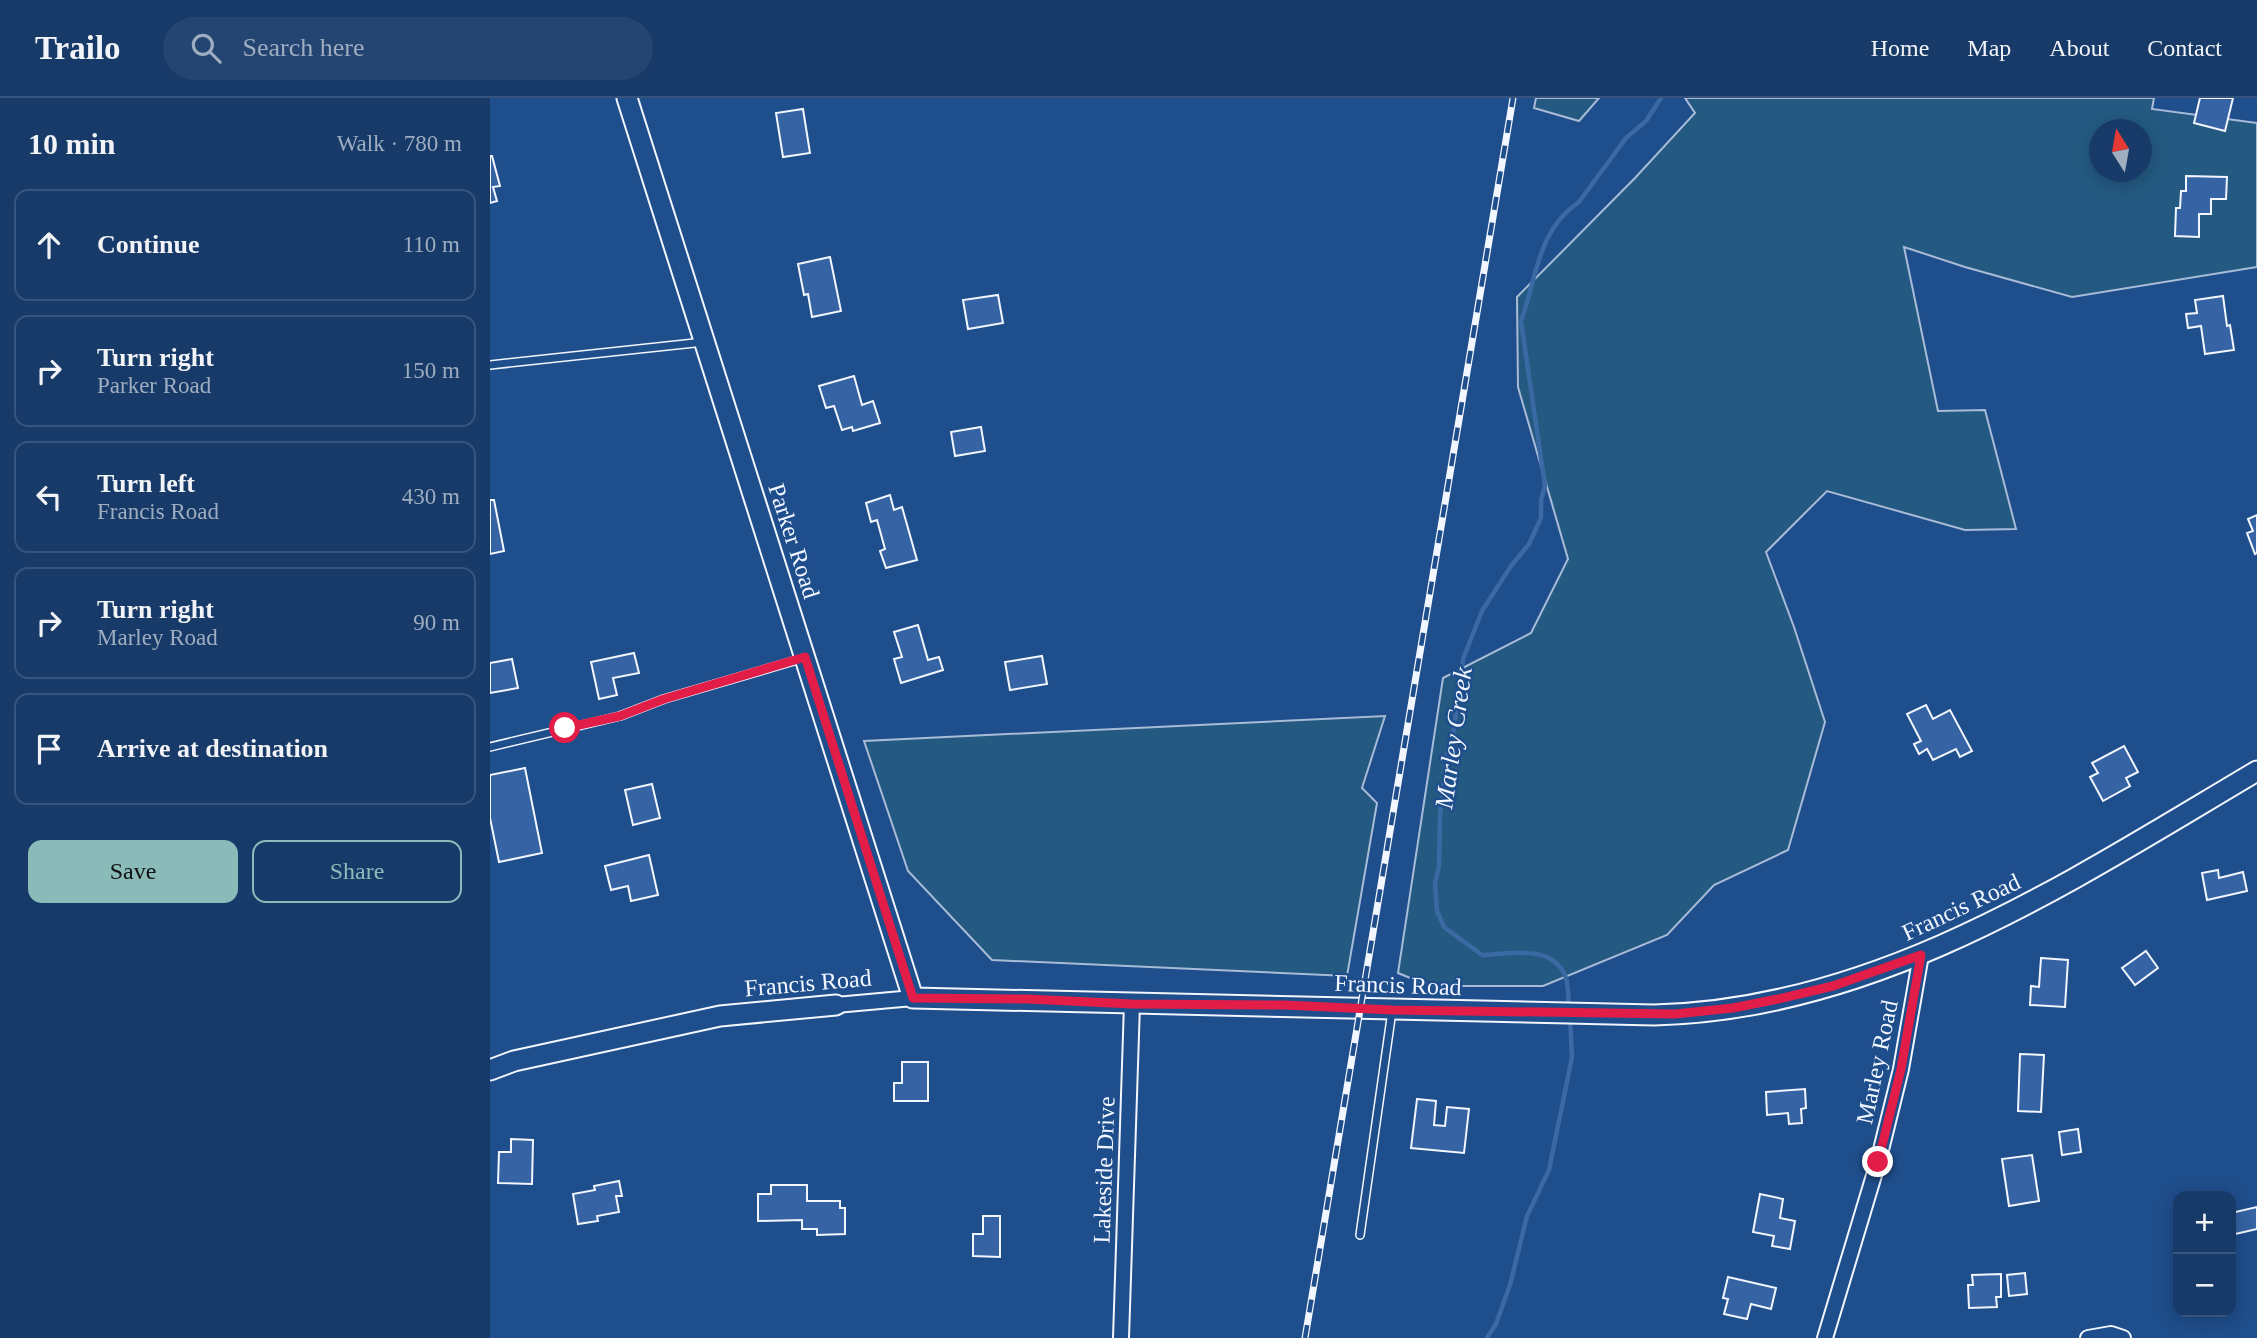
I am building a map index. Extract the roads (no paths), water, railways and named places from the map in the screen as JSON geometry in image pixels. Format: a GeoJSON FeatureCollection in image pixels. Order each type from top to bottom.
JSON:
{"type":"FeatureCollection","features":[{"type":"Feature","properties":{"kind":"street","name":"Parker Road"},"geometry":{"type":"LineString","coordinates":[[627,98],[913,998]]}},
{"type":"Feature","properties":{"kind":"street","name":"Francis Road"},"geometry":{"type":"LineString","coordinates":[[490,1070],[514,1061],[720,1016],[913,998],[1284,1005],[1522,1013],[1675,1014],[1733,1008],[1833,986],[1921,955],[2062,887],[2257,771]]}},
{"type":"Feature","properties":{"kind":"street","name":"Marley Road"},"geometry":{"type":"LineString","coordinates":[[1825,1338],[1895,1096],[1921,955]]}},
{"type":"Feature","properties":{"kind":"street","name":"Lakeside Drive"},"geometry":{"type":"LineString","coordinates":[[1121,1338],[1132,1004]]}},
{"type":"Feature","properties":{"kind":"street"},"geometry":{"type":"LineString","coordinates":[[2088,1338],[2111,1334],[2123,1338]]}},
{"type":"Feature","properties":{"kind":"lane"},"geometry":{"type":"LineString","coordinates":[[490,365],[705,342]]}},
{"type":"Feature","properties":{"kind":"lane"},"geometry":{"type":"LineString","coordinates":[[490,747],[620,716],[664,699],[805,657]]}},
{"type":"Feature","properties":{"kind":"lane"},"geometry":{"type":"LineString","coordinates":[[1360,1235],[1393,1010]]}},
{"type":"Feature","properties":{"kind":"waterway","name":"Marley Creek"},"geometry":{"type":"LineString","coordinates":[[1569,1009],[1565,975],[1559,965],[1550,959],[1528,953],[1482,955],[1444,927],[1437,911],[1435,883],[1439,866],[1440,815],[1447,753],[1452,743],[1463,659],[1482,611],[1511,566],[1529,544],[1541,518],[1541,500],[1545,486],[1521,321],[1535,272],[1554,226],[1579,202],[1626,138],[1646,121],[1661,98]]}},
{"type":"Feature","properties":{"kind":"waterway","name":"Marley Creek"},"geometry":{"type":"LineString","coordinates":[[1487,1338],[1496,1324],[1510,1285],[1527,1216],[1549,1170],[1572,1057],[1570,1018]]}},
{"type":"Feature","properties":{"kind":"railway"},"geometry":{"type":"LineString","coordinates":[[1305,1338],[1513,98]]}}]}
